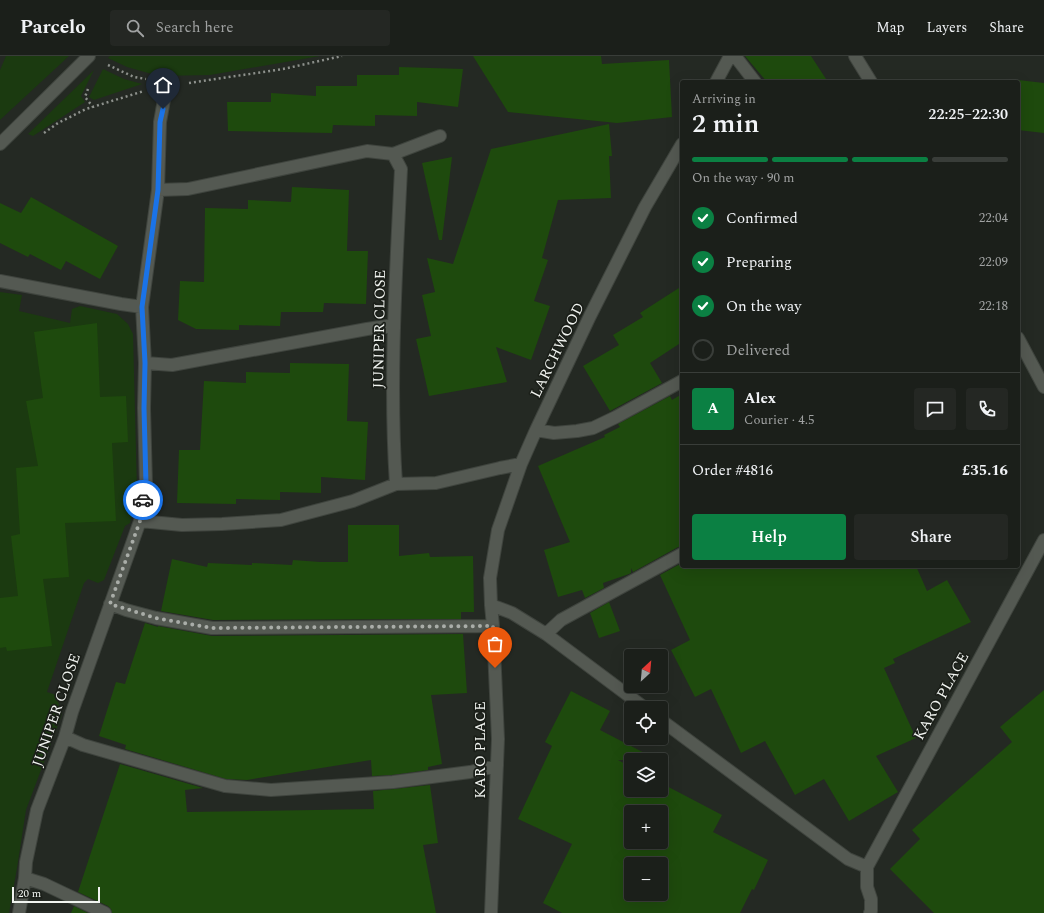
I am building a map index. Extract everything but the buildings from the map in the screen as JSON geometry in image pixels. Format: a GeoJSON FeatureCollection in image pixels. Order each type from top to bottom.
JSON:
{"type":"FeatureCollection","features":[{"type":"Feature","properties":{"kind":"lane"},"geometry":{"type":"LineString","coordinates":[[0,144],[89,56]]}},
{"type":"Feature","properties":{"kind":"lane"},"geometry":{"type":"LineString","coordinates":[[717,80],[730,56]]}},
{"type":"Feature","properties":{"kind":"lane"},"geometry":{"type":"LineString","coordinates":[[735,56],[753,80]]}},
{"type":"Feature","properties":{"kind":"lane"},"geometry":{"type":"LineString","coordinates":[[854,56],[870,80]]}},
{"type":"Feature","properties":{"kind":"lane","name":"JUNIPER CLOSE"},"geometry":{"type":"LineString","coordinates":[[18,913],[25,878],[26,862],[37,810],[65,737],[72,712],[140,521],[146,485],[144,408],[145,363],[142,307],[158,190],[160,122],[167,83]]}},
{"type":"Feature","properties":{"kind":"lane"},"geometry":{"type":"LineString","coordinates":[[158,190],[188,189],[367,151],[393,154],[440,136]]}},
{"type":"Feature","properties":{"kind":"lane","name":"LARCHWOOD"},"geometry":{"type":"LineString","coordinates":[[522,464],[536,430],[590,316],[645,207],[680,147]]}},
{"type":"Feature","properties":{"kind":"lane","name":"JUNIPER CLOSE"},"geometry":{"type":"LineString","coordinates":[[393,154],[400,169],[394,325],[394,452],[396,484]]}},
{"type":"Feature","properties":{"kind":"lane"},"geometry":{"type":"LineString","coordinates":[[0,281],[142,307]]}},
{"type":"Feature","properties":{"kind":"lane"},"geometry":{"type":"LineString","coordinates":[[145,363],[172,365],[394,325]]}},
{"type":"Feature","properties":{"kind":"lane"},"geometry":{"type":"LineString","coordinates":[[1020,342],[1044,387]]}},
{"type":"Feature","properties":{"kind":"lane"},"geometry":{"type":"LineString","coordinates":[[536,430],[554,433],[593,428],[616,417],[680,381]]}},
{"type":"Feature","properties":{"kind":"lane"},"geometry":{"type":"LineString","coordinates":[[140,521],[182,525],[281,520],[353,501],[396,484],[436,483],[522,464]]}},
{"type":"Feature","properties":{"kind":"lane","name":"KARO PLACE"},"geometry":{"type":"LineString","coordinates":[[491,913],[498,739],[490,578],[498,530],[522,464]]}},
{"type":"Feature","properties":{"kind":"lane","name":"KARO PLACE"},"geometry":{"type":"LineString","coordinates":[[870,913],[871,899],[867,887],[867,867],[1044,540]]}},
{"type":"Feature","properties":{"kind":"lane"},"geometry":{"type":"LineString","coordinates":[[546,634],[561,620],[680,555]]}},
{"type":"Feature","properties":{"kind":"lane"},"geometry":{"type":"LineString","coordinates":[[110,604],[156,618],[212,628],[493,626]]}},
{"type":"Feature","properties":{"kind":"lane"},"geometry":{"type":"LineString","coordinates":[[491,605],[512,613],[546,634],[636,701]]}},
{"type":"Feature","properties":{"kind":"lane"},"geometry":{"type":"LineString","coordinates":[[668,725],[848,859],[867,867]]}},
{"type":"Feature","properties":{"kind":"lane"},"geometry":{"type":"LineString","coordinates":[[65,737],[83,746],[225,786],[271,790],[393,782],[470,772],[497,766]]}},
{"type":"Feature","properties":{"kind":"lane"},"geometry":{"type":"LineString","coordinates":[[25,878],[44,884],[105,913]]}},
{"type":"Feature","properties":{"kind":"path"},"geometry":{"type":"LineString","coordinates":[[103,63],[134,77],[167,83],[187,84],[283,69],[342,56]]}},
{"type":"Feature","properties":{"kind":"path"},"geometry":{"type":"LineString","coordinates":[[39,136],[58,123],[86,109],[167,83]]}},
{"type":"Feature","properties":{"kind":"green space"},"geometry":{"type":"Polygon","coordinates":[[[6,56],[69,56],[0,120],[0,70],[6,56]]]}},
{"type":"Feature","properties":{"kind":"green space"},"geometry":{"type":"Polygon","coordinates":[[[110,56],[320,56],[210,75],[159,76],[127,67],[108,58],[110,56]]]}},
{"type":"Feature","properties":{"kind":"green space"},"geometry":{"type":"Polygon","coordinates":[[[103,69],[124,79],[142,84],[94,100],[89,97],[103,69]]]}},
{"type":"Feature","properties":{"kind":"green space"},"geometry":{"type":"Polygon","coordinates":[[[94,70],[81,96],[85,102],[33,136],[28,134],[94,70]]]}},
{"type":"Feature","properties":{"kind":"green space"},"geometry":{"type":"Polygon","coordinates":[[[0,292],[22,295],[19,311],[70,323],[72,309],[80,306],[117,314],[128,324],[133,334],[137,492],[130,523],[125,526],[104,580],[98,583],[88,579],[84,583],[47,692],[56,695],[62,714],[26,810],[9,913],[0,913],[0,292]]]}},
{"type":"Feature","properties":{"kind":"way so far"},"geometry":{"type":"LineString","coordinates":[[143,500],[140,521],[110,604],[156,618],[212,628],[493,626],[495,668]]}},
{"type":"Feature","properties":{"kind":"route"},"geometry":{"type":"LineString","coordinates":[[143,500],[146,485],[144,408],[145,363],[142,307],[158,190],[160,122],[163,109]]}}]}
